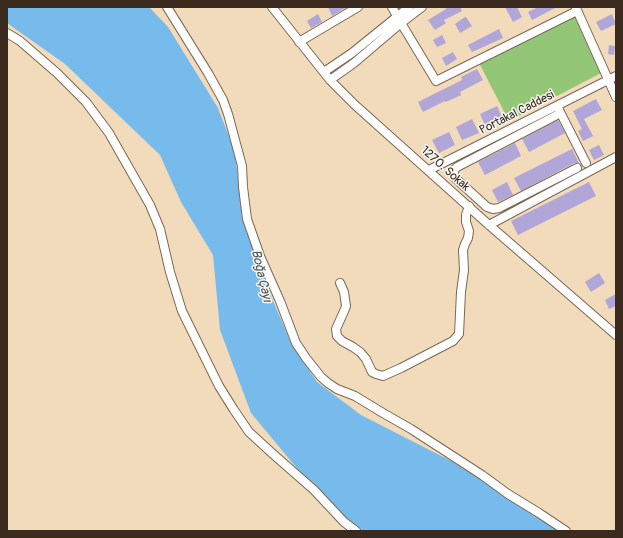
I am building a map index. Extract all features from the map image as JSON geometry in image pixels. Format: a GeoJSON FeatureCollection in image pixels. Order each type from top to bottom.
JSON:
{"type":"FeatureCollection","features":[{"type":"Feature","properties":{"kind":"street"},"geometry":{"type":"LineString","coordinates":[[167,7],[208,72],[228,114],[242,166],[247,219],[260,256],[280,301],[296,343],[306,358],[321,377],[337,389],[355,396],[411,429],[482,475],[508,494],[540,512],[566,531]]}},
{"type":"Feature","properties":{"kind":"street","name":"1270. Sokak"},"geometry":{"type":"LineString","coordinates":[[272,7],[330,80],[355,105],[489,225],[616,335]]}},
{"type":"Feature","properties":{"kind":"street"},"geometry":{"type":"LineString","coordinates":[[299,42],[358,7]]}},
{"type":"Feature","properties":{"kind":"street"},"geometry":{"type":"LineString","coordinates":[[392,7],[436,81],[576,9],[616,97]]}},
{"type":"Feature","properties":{"kind":"street"},"geometry":{"type":"LineString","coordinates":[[330,80],[354,63],[399,20],[409,7]]}},
{"type":"Feature","properties":{"kind":"street"},"geometry":{"type":"LineString","coordinates":[[324,72],[399,20],[422,7]]}},
{"type":"Feature","properties":{"kind":"street"},"geometry":{"type":"LineString","coordinates":[[7,33],[20,41],[67,83],[86,102],[110,133],[153,211],[160,229],[170,272],[185,317],[219,386],[245,427],[314,490],[344,522],[356,531]]}},
{"type":"Feature","properties":{"kind":"street","name":"Portakal Caddesi"},"geometry":{"type":"LineString","coordinates":[[429,170],[616,76]]}},
{"type":"Feature","properties":{"kind":"street"},"geometry":{"type":"LineString","coordinates":[[557,106],[586,163]]}},
{"type":"Feature","properties":{"kind":"street"},"geometry":{"type":"LineString","coordinates":[[555,116],[456,168],[454,172],[455,178],[487,207],[490,209],[496,209],[578,168]]}},
{"type":"Feature","properties":{"kind":"street"},"geometry":{"type":"LineString","coordinates":[[489,225],[616,157]]}},
{"type":"Feature","properties":{"kind":"street"},"geometry":{"type":"LineString","coordinates":[[340,283],[344,292],[346,306],[336,329],[337,336],[342,341],[360,352],[366,359],[372,372],[383,376],[453,341],[459,334],[461,292],[464,270],[463,250],[469,235],[466,222],[466,204],[471,192]]}},
{"type":"Feature","properties":{"kind":"green space"},"geometry":{"type":"Polygon","coordinates":[[[575,15],[601,73],[509,121],[479,63],[575,15]]]}},
{"type":"Feature","properties":{"kind":"water","name":"Boğa Çayı"},"geometry":{"type":"Polygon","coordinates":[[[7,7],[149,7],[168,27],[218,108],[234,150],[242,217],[265,282],[291,343],[317,382],[361,415],[451,461],[562,531],[361,531],[331,505],[310,484],[251,413],[220,330],[213,255],[181,202],[160,155],[65,64],[7,23],[7,7]]]}},
{"type":"Feature","properties":{"kind":"building"},"geometry":{"type":"Polygon","coordinates":[[[328,7],[347,7],[332,16],[328,7]]]}},
{"type":"Feature","properties":{"kind":"building"},"geometry":{"type":"Polygon","coordinates":[[[445,7],[460,7],[462,11],[444,20],[446,23],[435,30],[428,20],[446,9],[445,7]]]}},
{"type":"Feature","properties":{"kind":"building"},"geometry":{"type":"Polygon","coordinates":[[[505,7],[517,7],[522,17],[513,22],[505,7]]]}},
{"type":"Feature","properties":{"kind":"building"},"geometry":{"type":"Polygon","coordinates":[[[538,7],[557,7],[532,20],[528,12],[538,7]]]}},
{"type":"Feature","properties":{"kind":"building"},"geometry":{"type":"Polygon","coordinates":[[[318,14],[322,22],[311,28],[307,21],[318,14]]]}},
{"type":"Feature","properties":{"kind":"building"},"geometry":{"type":"Polygon","coordinates":[[[612,14],[616,24],[601,31],[596,22],[612,14]]]}},
{"type":"Feature","properties":{"kind":"building"},"geometry":{"type":"Polygon","coordinates":[[[465,17],[472,26],[460,33],[455,24],[465,17]]]}},
{"type":"Feature","properties":{"kind":"building"},"geometry":{"type":"Polygon","coordinates":[[[499,29],[503,38],[472,52],[468,45],[499,29]]]}},
{"type":"Feature","properties":{"kind":"building"},"geometry":{"type":"Polygon","coordinates":[[[442,35],[446,43],[437,47],[433,40],[442,35]]]}},
{"type":"Feature","properties":{"kind":"building"},"geometry":{"type":"Polygon","coordinates":[[[609,45],[615,46],[614,55],[608,54],[609,45]]]}},
{"type":"Feature","properties":{"kind":"building"},"geometry":{"type":"Polygon","coordinates":[[[453,52],[457,59],[446,66],[442,58],[453,52]]]}},
{"type":"Feature","properties":{"kind":"building"},"geometry":{"type":"Polygon","coordinates":[[[477,69],[483,80],[460,92],[461,95],[423,112],[418,102],[462,80],[461,77],[477,69]]]}},
{"type":"Feature","properties":{"kind":"building"},"geometry":{"type":"Polygon","coordinates":[[[596,99],[602,110],[584,119],[593,136],[583,141],[578,131],[582,129],[573,111],[596,99]]]}},
{"type":"Feature","properties":{"kind":"building"},"geometry":{"type":"Polygon","coordinates":[[[497,106],[503,119],[486,127],[480,114],[497,106]]]}},
{"type":"Feature","properties":{"kind":"building"},"geometry":{"type":"Polygon","coordinates":[[[472,119],[479,133],[462,140],[456,127],[472,119]]]}},
{"type":"Feature","properties":{"kind":"building"},"geometry":{"type":"Polygon","coordinates":[[[558,120],[565,133],[529,152],[522,139],[558,120]]]}},
{"type":"Feature","properties":{"kind":"building"},"geometry":{"type":"Polygon","coordinates":[[[449,132],[455,145],[439,153],[432,140],[449,132]]]}},
{"type":"Feature","properties":{"kind":"building"},"geometry":{"type":"Polygon","coordinates":[[[515,143],[521,156],[485,175],[478,162],[515,143]]]}},
{"type":"Feature","properties":{"kind":"building"},"geometry":{"type":"Polygon","coordinates":[[[599,145],[604,155],[594,160],[589,150],[599,145]]]}},
{"type":"Feature","properties":{"kind":"building"},"geometry":{"type":"Polygon","coordinates":[[[572,149],[579,163],[574,163],[521,191],[514,178],[572,149]]]}},
{"type":"Feature","properties":{"kind":"building"},"geometry":{"type":"Polygon","coordinates":[[[507,182],[513,195],[498,202],[492,190],[507,182]]]}},
{"type":"Feature","properties":{"kind":"building"},"geometry":{"type":"Polygon","coordinates":[[[589,182],[596,196],[518,235],[511,221],[589,182]]]}},
{"type":"Feature","properties":{"kind":"building"},"geometry":{"type":"Polygon","coordinates":[[[599,273],[605,283],[591,292],[585,282],[599,273]]]}},
{"type":"Feature","properties":{"kind":"building"},"geometry":{"type":"Polygon","coordinates":[[[616,294],[616,306],[609,309],[605,300],[616,294]]]}}]}
